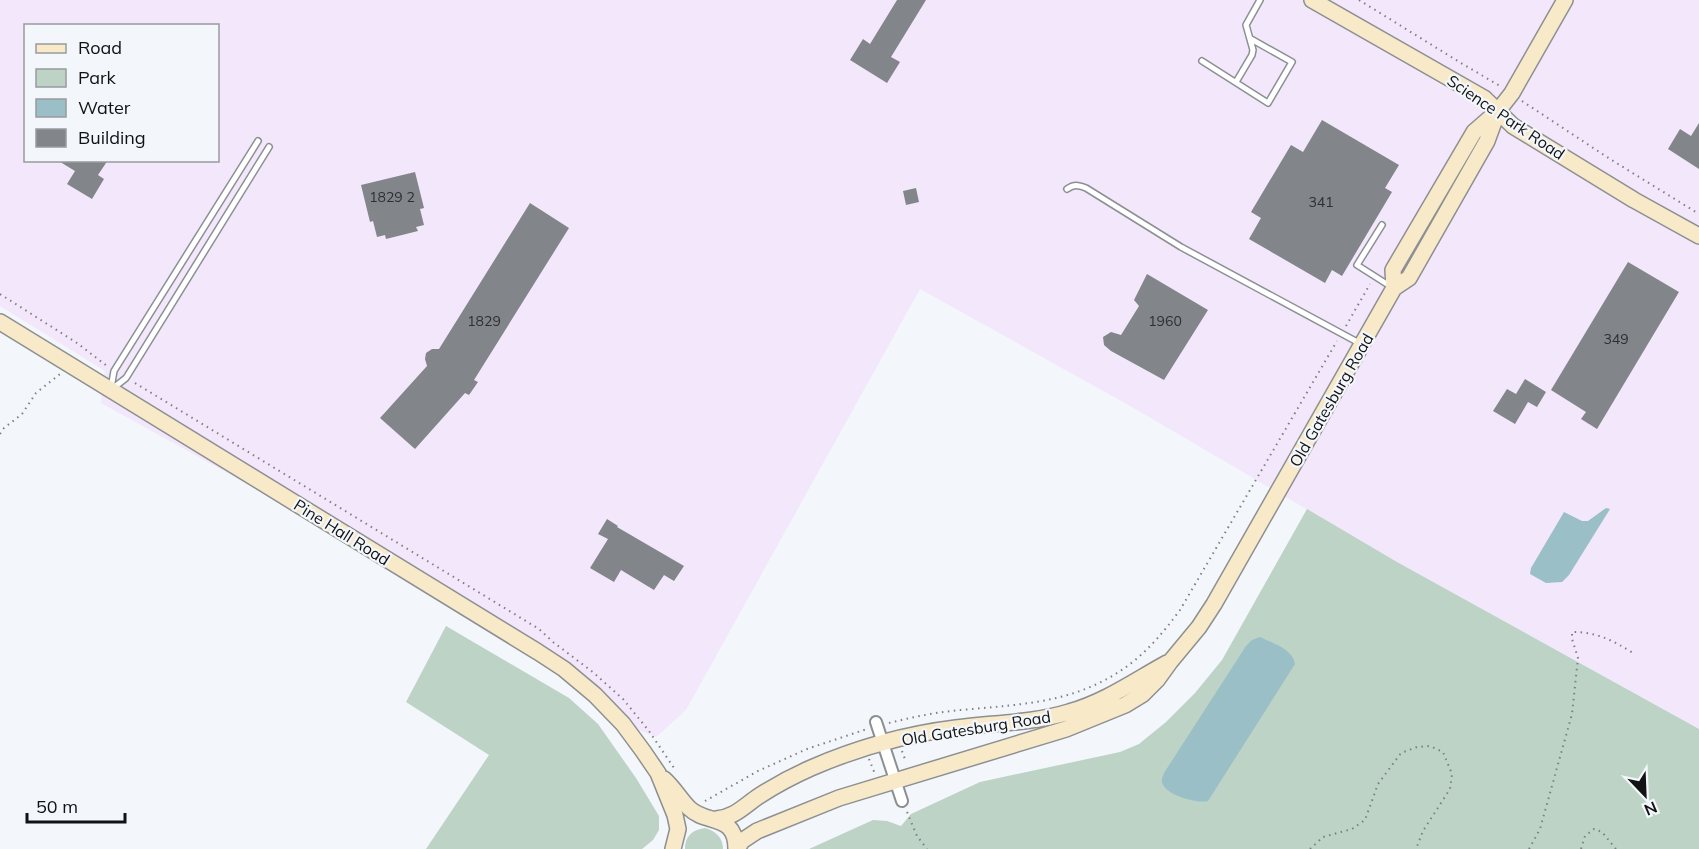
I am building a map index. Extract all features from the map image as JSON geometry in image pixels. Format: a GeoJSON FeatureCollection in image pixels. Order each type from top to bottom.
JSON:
{"type":"FeatureCollection","features":[{"type":"Feature","properties":{"kind":"street","name":"Science Park Road"},"geometry":{"type":"LineString","coordinates":[[1312,0],[1474,93],[1513,126],[1634,200],[1699,236]]}},
{"type":"Feature","properties":{"kind":"street","name":"Old Gatesburg Road"},"geometry":{"type":"LineString","coordinates":[[737,849],[742,841],[757,831],[839,798],[1099,717],[1143,694],[1157,680],[1185,646],[1214,604],[1394,288],[1408,278],[1486,141],[1498,111],[1512,93],[1565,0]]}},
{"type":"Feature","properties":{"kind":"street","name":"Pine Hall Road"},"geometry":{"type":"LineString","coordinates":[[0,322],[564,669],[614,714],[658,773],[689,808],[727,826],[732,832],[737,849]]}},
{"type":"Feature","properties":{"kind":"street","name":"Old Gatesburg Road"},"geometry":{"type":"LineString","coordinates":[[675,845],[681,829],[688,822],[697,818],[735,814],[758,797],[801,772],[851,753],[883,743],[954,728],[1068,713],[1096,703],[1170,662]]}},
{"type":"Feature","properties":{"kind":"street"},"geometry":{"type":"LineString","coordinates":[[876,725],[902,801]]}},
{"type":"Feature","properties":{"kind":"street","name":"Pine Hall Road"},"geometry":{"type":"LineString","coordinates":[[658,773],[678,823],[675,845]]}},
{"type":"Feature","properties":{"kind":"lane"},"geometry":{"type":"LineString","coordinates":[[1236,82],[1252,56],[1251,39],[1246,25],[1260,0]]}},
{"type":"Feature","properties":{"kind":"lane"},"geometry":{"type":"LineString","coordinates":[[1202,61],[1268,103],[1292,62],[1251,39]]}},
{"type":"Feature","properties":{"kind":"lane"},"geometry":{"type":"LineString","coordinates":[[110,390],[114,371],[258,141]]}},
{"type":"Feature","properties":{"kind":"lane"},"geometry":{"type":"LineString","coordinates":[[110,390],[126,378],[269,147]]}},
{"type":"Feature","properties":{"kind":"lane"},"geometry":{"type":"LineString","coordinates":[[1067,189],[1073,185],[1086,188],[1180,247],[1363,345]]}},
{"type":"Feature","properties":{"kind":"lane"},"geometry":{"type":"LineString","coordinates":[[1382,225],[1357,265],[1394,288]]}},
{"type":"Feature","properties":{"kind":"path"},"geometry":{"type":"LineString","coordinates":[[1359,0],[1493,81]]}},
{"type":"Feature","properties":{"kind":"path"},"geometry":{"type":"LineString","coordinates":[[1522,101],[1699,214]]}},
{"type":"Feature","properties":{"kind":"path"},"geometry":{"type":"LineString","coordinates":[[1345,328],[1370,284]]}},
{"type":"Feature","properties":{"kind":"path"},"geometry":{"type":"LineString","coordinates":[[0,294],[77,343],[114,371]]}},
{"type":"Feature","properties":{"kind":"path"},"geometry":{"type":"LineString","coordinates":[[698,801],[711,799],[758,771],[807,749],[876,725],[930,714],[1041,703],[1065,697],[1112,676],[1135,660],[1159,638],[1180,610],[1339,339]]}},
{"type":"Feature","properties":{"kind":"path"},"geometry":{"type":"LineString","coordinates":[[0,434],[22,414],[36,393],[71,364]]}},
{"type":"Feature","properties":{"kind":"path"},"geometry":{"type":"LineString","coordinates":[[126,378],[538,629],[623,699],[649,731],[678,775]]}},
{"type":"Feature","properties":{"kind":"path"},"geometry":{"type":"LineString","coordinates":[[1529,849],[1540,829],[1572,714],[1578,658],[1572,632],[1590,632],[1615,642],[1633,653]]}},
{"type":"Feature","properties":{"kind":"path"},"geometry":{"type":"LineString","coordinates":[[900,745],[909,771]]}},
{"type":"Feature","properties":{"kind":"path"},"geometry":{"type":"LineString","coordinates":[[1310,849],[1323,837],[1352,829],[1365,820],[1378,784],[1401,753],[1417,747],[1430,746],[1443,752],[1452,774],[1450,789],[1423,831],[1416,849]]}},
{"type":"Feature","properties":{"kind":"path"},"geometry":{"type":"LineString","coordinates":[[867,754],[877,779]]}},
{"type":"Feature","properties":{"kind":"path"},"geometry":{"type":"LineString","coordinates":[[902,801],[917,836],[927,849]]}},
{"type":"Feature","properties":{"kind":"path"},"geometry":{"type":"LineString","coordinates":[[1581,849],[1586,836],[1594,829],[1602,832],[1616,849]]}},
{"type":"Feature","properties":{"kind":"shaded area"},"geometry":{"type":"Polygon","coordinates":[[[0,0],[1699,0],[1699,729],[1397,562],[1132,407],[920,289],[686,710],[656,737],[623,724],[595,695],[410,574],[101,403],[105,371],[0,306],[0,0]]]}},
{"type":"Feature","properties":{"kind":"green space"},"geometry":{"type":"Polygon","coordinates":[[[1307,509],[1397,562],[1699,729],[1699,849],[809,849],[873,820],[887,821],[901,826],[911,814],[980,782],[1120,752],[1139,744],[1166,722],[1195,693],[1222,660],[1307,509]]]}},
{"type":"Feature","properties":{"kind":"green space"},"geometry":{"type":"Polygon","coordinates":[[[446,626],[569,698],[598,724],[636,778],[659,816],[659,830],[653,840],[642,849],[426,849],[489,755],[406,702],[446,626]]]}},
{"type":"Feature","properties":{"kind":"green space"},"geometry":{"type":"Polygon","coordinates":[[[705,828],[718,835],[723,849],[685,849],[690,834],[705,828]]]}},
{"type":"Feature","properties":{"kind":"water"},"geometry":{"type":"Polygon","coordinates":[[[1606,508],[1610,509],[1569,575],[1562,582],[1546,583],[1530,574],[1531,568],[1564,512],[1582,521],[1588,521],[1606,508]]]}},
{"type":"Feature","properties":{"kind":"water"},"geometry":{"type":"Polygon","coordinates":[[[1260,637],[1286,650],[1295,664],[1208,801],[1190,800],[1175,795],[1164,787],[1162,781],[1164,773],[1246,646],[1252,640],[1260,637]]]}},
{"type":"Feature","properties":{"kind":"building"},"geometry":{"type":"Polygon","coordinates":[[[897,0],[926,0],[891,57],[900,62],[887,83],[850,60],[863,39],[870,44],[897,0]]]}},
{"type":"Feature","properties":{"kind":"building"},"geometry":{"type":"Polygon","coordinates":[[[1322,120],[1399,165],[1385,188],[1392,192],[1342,276],[1332,270],[1325,283],[1249,239],[1261,218],[1251,212],[1291,145],[1303,152],[1322,120]]]}},
{"type":"Feature","properties":{"kind":"building"},"geometry":{"type":"Polygon","coordinates":[[[1699,123],[1699,169],[1668,149],[1680,129],[1691,136],[1699,123]]]}},
{"type":"Feature","properties":{"kind":"building"},"geometry":{"type":"Polygon","coordinates":[[[60,162],[107,162],[98,175],[104,179],[92,199],[67,184],[75,171],[60,162]]]}},
{"type":"Feature","properties":{"kind":"building"},"geometry":{"type":"Polygon","coordinates":[[[415,172],[424,208],[420,209],[424,225],[416,227],[418,231],[386,239],[385,235],[377,237],[373,221],[370,222],[361,185],[415,172]]]}},
{"type":"Feature","properties":{"kind":"building"},"geometry":{"type":"Polygon","coordinates":[[[916,188],[919,202],[906,205],[903,191],[916,188]]]}},
{"type":"Feature","properties":{"kind":"building"},"geometry":{"type":"Polygon","coordinates":[[[530,203],[569,228],[474,380],[478,382],[469,395],[465,393],[415,449],[380,418],[427,366],[426,353],[432,349],[439,349],[530,203]]]}},
{"type":"Feature","properties":{"kind":"building"},"geometry":{"type":"Polygon","coordinates":[[[1628,262],[1679,292],[1597,429],[1581,419],[1586,412],[1551,390],[1628,262]]]}},
{"type":"Feature","properties":{"kind":"building"},"geometry":{"type":"Polygon","coordinates":[[[1147,274],[1208,310],[1164,380],[1104,345],[1103,337],[1111,332],[1121,335],[1139,306],[1134,300],[1147,274]]]}},
{"type":"Feature","properties":{"kind":"building"},"geometry":{"type":"Polygon","coordinates":[[[1525,379],[1546,392],[1537,407],[1528,402],[1515,424],[1493,411],[1507,389],[1516,394],[1525,379]]]}},
{"type":"Feature","properties":{"kind":"building"},"geometry":{"type":"Polygon","coordinates":[[[607,519],[684,566],[674,581],[664,575],[654,590],[621,570],[614,582],[590,568],[608,539],[598,534],[607,519]]]}}]}
